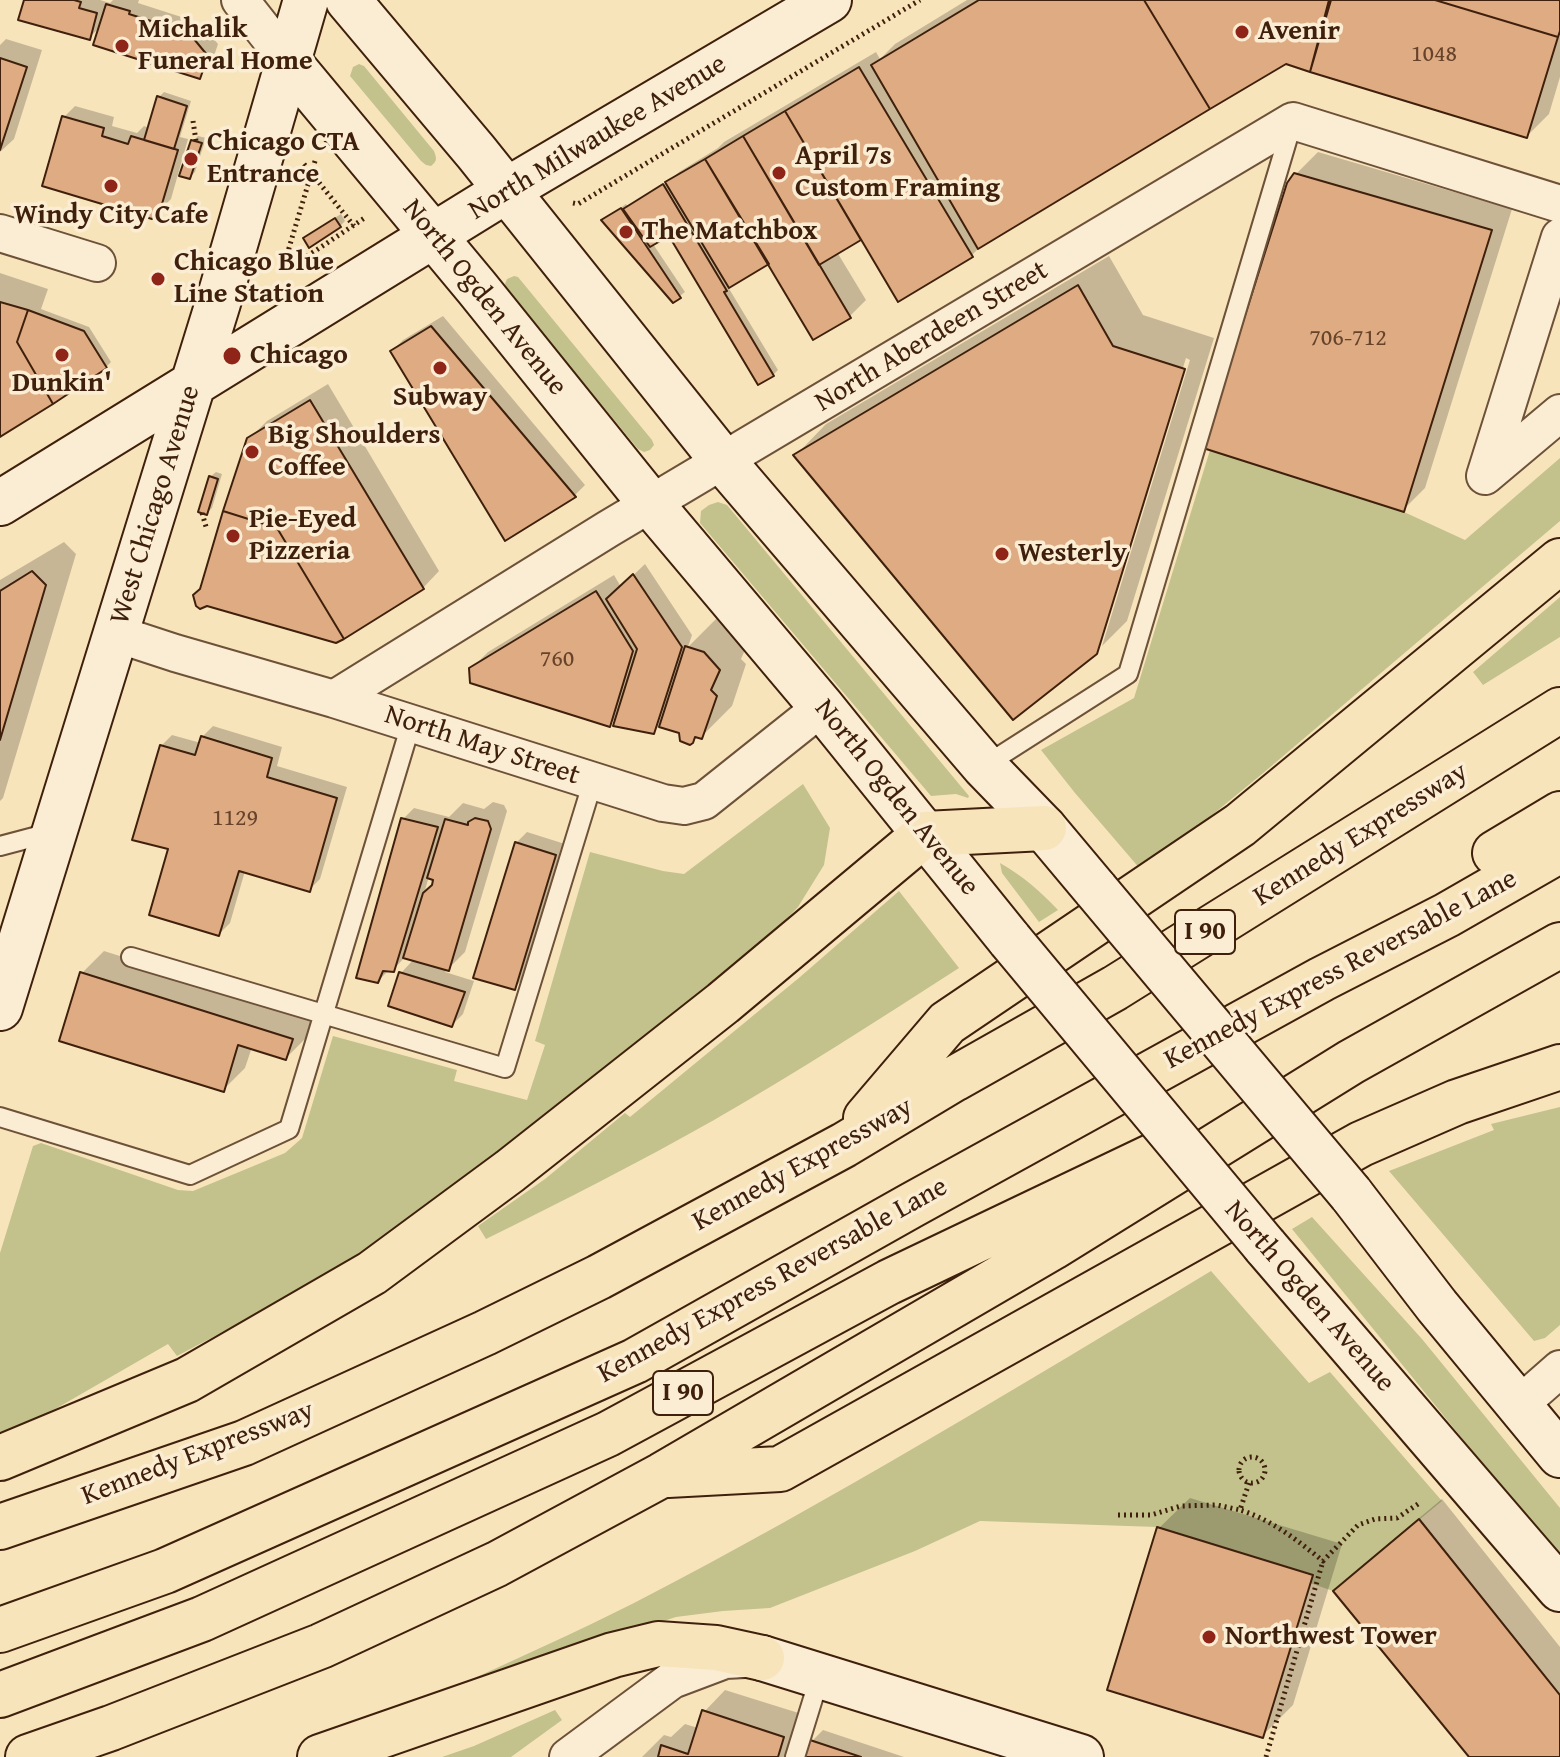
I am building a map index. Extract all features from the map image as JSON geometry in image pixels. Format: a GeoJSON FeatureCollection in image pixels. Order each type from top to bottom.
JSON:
{"type":"FeatureCollection","features":[{"type":"Feature","properties":{"kind":"highway"},"geometry":{"type":"LineString","coordinates":[[844,1145],[947,1023],[1240,825],[1560,561]]}},
{"type":"Feature","properties":{"kind":"highway","name":"Kennedy Expressway"},"geometry":{"type":"LineString","coordinates":[[0,1527],[258,1437],[599,1277],[844,1145],[1115,988],[1560,710]]}},
{"type":"Feature","properties":{"kind":"highway","name":"I 90"},"geometry":{"type":"LineString","coordinates":[[1322,979],[1425,895],[1560,814]]}},
{"type":"Feature","properties":{"kind":"highway"},"geometry":{"type":"LineString","coordinates":[[0,1458],[187,1380],[372,1273],[510,1171],[723,1003],[925,834],[1044,828]]}},
{"type":"Feature","properties":{"kind":"highway","name":"Kennedy Express Reversable Lane"},"geometry":{"type":"LineString","coordinates":[[0,1630],[165,1571],[635,1361],[926,1197],[1322,979],[1447,915],[1560,850]]}},
{"type":"Feature","properties":{"kind":"highway","name":"I 90"},"geometry":{"type":"LineString","coordinates":[[28,1757],[321,1646],[497,1564],[662,1475],[1053,1247],[1351,1062],[1560,945]]}},
{"type":"Feature","properties":{"kind":"highway","name":"I 90"},"geometry":{"type":"LineString","coordinates":[[0,1695],[202,1619],[608,1434],[889,1282],[1351,1062]]}},
{"type":"Feature","properties":{"kind":"highway"},"geometry":{"type":"LineString","coordinates":[[662,1475],[780,1469],[1361,1144],[1457,1102],[1560,1067]]}},
{"type":"Feature","properties":{"kind":"highway"},"geometry":{"type":"LineString","coordinates":[[320,1757],[613,1655],[658,1644],[716,1648],[762,1658]]}},
{"type":"Feature","properties":{"kind":"main road","name":"West Chicago Avenue"},"geometry":{"type":"LineString","coordinates":[[0,1008],[117,634],[306,0]]}},
{"type":"Feature","properties":{"kind":"main road"},"geometry":{"type":"LineString","coordinates":[[348,0],[507,190],[723,461],[984,766],[1044,828],[1351,1194],[1437,1306],[1560,1455]]}},
{"type":"Feature","properties":{"kind":"main road","name":"North Milwaukee Avenue"},"geometry":{"type":"LineString","coordinates":[[0,503],[507,190],[829,0]]}},
{"type":"Feature","properties":{"kind":"main road","name":"North Ogden Avenue"},"geometry":{"type":"LineString","coordinates":[[288,61],[650,503],[822,707],[1010,940],[1265,1246],[1560,1589]]}},
{"type":"Feature","properties":{"kind":"main road"},"geometry":{"type":"LineString","coordinates":[[762,1658],[1056,1753]]}},
{"type":"Feature","properties":{"kind":"street","name":"North Ogden Avenue"},"geometry":{"type":"LineString","coordinates":[[240,0],[288,61]]}},
{"type":"Feature","properties":{"kind":"street"},"geometry":{"type":"LineString","coordinates":[[1293,121],[1560,204]]}},
{"type":"Feature","properties":{"kind":"street","name":"North Aberdeen Street"},"geometry":{"type":"LineString","coordinates":[[334,699],[650,503],[1293,121]]}},
{"type":"Feature","properties":{"kind":"street"},"geometry":{"type":"LineString","coordinates":[[0,233],[97,263]]}},
{"type":"Feature","properties":{"kind":"street"},"geometry":{"type":"LineString","coordinates":[[1560,237],[1485,476],[1560,413]]}},
{"type":"Feature","properties":{"kind":"street","name":"North May Street"},"geometry":{"type":"LineString","coordinates":[[117,634],[663,803],[684,806],[704,801],[822,707]]}},
{"type":"Feature","properties":{"kind":"street"},"geometry":{"type":"LineString","coordinates":[[1519,1405],[1560,1369]]}},
{"type":"Feature","properties":{"kind":"street"},"geometry":{"type":"LineString","coordinates":[[568,1757],[672,1680],[725,1660],[762,1658]]}},
{"type":"Feature","properties":{"kind":"lane"},"geometry":{"type":"LineString","coordinates":[[984,766],[1128,674],[1293,121]]}},
{"type":"Feature","properties":{"kind":"lane"},"geometry":{"type":"LineString","coordinates":[[0,1117],[190,1175],[289,1129],[411,724]]}},
{"type":"Feature","properties":{"kind":"lane"},"geometry":{"type":"LineString","coordinates":[[131,957],[505,1068],[593,781]]}},
{"type":"Feature","properties":{"kind":"lane"},"geometry":{"type":"LineString","coordinates":[[0,846],[55,831]]}},
{"type":"Feature","properties":{"kind":"lane"},"geometry":{"type":"LineString","coordinates":[[795,1757],[820,1676]]}},
{"type":"Feature","properties":{"kind":"path"},"geometry":{"type":"LineString","coordinates":[[573,203],[578,204],[920,0]]}},
{"type":"Feature","properties":{"kind":"path"},"geometry":{"type":"LineString","coordinates":[[193,121],[196,141]]}},
{"type":"Feature","properties":{"kind":"path"},"geometry":{"type":"LineString","coordinates":[[315,161],[288,258],[306,257],[371,214]]}},
{"type":"Feature","properties":{"kind":"path"},"geometry":{"type":"LineString","coordinates":[[304,164],[362,236]]}},
{"type":"Feature","properties":{"kind":"path"},"geometry":{"type":"LineString","coordinates":[[338,223],[347,216]]}},
{"type":"Feature","properties":{"kind":"path"},"geometry":{"type":"LineString","coordinates":[[202,513],[207,530]]}},
{"type":"Feature","properties":{"kind":"path"},"geometry":{"type":"LineString","coordinates":[[1252,1456],[1260,1458],[1265,1475],[1258,1482],[1249,1483],[1239,1475],[1238,1466],[1252,1456]]}},
{"type":"Feature","properties":{"kind":"path"},"geometry":{"type":"LineString","coordinates":[[1240,1510],[1249,1483]]}},
{"type":"Feature","properties":{"kind":"path"},"geometry":{"type":"LineString","coordinates":[[1266,1757],[1323,1561],[1358,1525],[1375,1519],[1397,1518],[1418,1504]]}},
{"type":"Feature","properties":{"kind":"path"},"geometry":{"type":"LineString","coordinates":[[1118,1515],[1151,1515],[1181,1506],[1217,1505],[1240,1510],[1260,1516],[1291,1535],[1323,1561]]}},
{"type":"Feature","properties":{"kind":"shaded area"},"geometry":{"type":"Polygon","coordinates":[[[359,64],[364,66],[434,151],[436,160],[431,166],[421,161],[350,76],[353,67],[359,64]]]}},
{"type":"Feature","properties":{"kind":"shaded area"},"geometry":{"type":"Polygon","coordinates":[[[518,277],[652,440],[654,445],[650,450],[644,452],[638,449],[507,290],[507,279],[518,277]]]}},
{"type":"Feature","properties":{"kind":"shaded area"},"geometry":{"type":"Polygon","coordinates":[[[1210,450],[1404,512],[1465,540],[1560,458],[1560,521],[1262,774],[1141,870],[1041,750],[1134,698],[1210,450]]]}},
{"type":"Feature","properties":{"kind":"shaded area"},"geometry":{"type":"Polygon","coordinates":[[[718,502],[727,505],[968,798],[956,794],[931,796],[700,523],[701,511],[718,502]]]}},
{"type":"Feature","properties":{"kind":"shaded area"},"geometry":{"type":"Polygon","coordinates":[[[1560,597],[1560,637],[1483,685],[1473,672],[1560,597]]]}},
{"type":"Feature","properties":{"kind":"shaded area"},"geometry":{"type":"Polygon","coordinates":[[[803,784],[830,828],[824,865],[798,907],[749,958],[426,1209],[315,1283],[177,1356],[168,1344],[57,1408],[0,1436],[0,1253],[33,1146],[41,1143],[178,1190],[193,1191],[285,1153],[302,1138],[333,1036],[457,1070],[454,1081],[527,1100],[545,1045],[535,1041],[590,852],[684,874],[803,784]]]}},
{"type":"Feature","properties":{"kind":"shaded area"},"geometry":{"type":"Polygon","coordinates":[[[1000,863],[1031,884],[1058,910],[1039,922],[1002,873],[1000,863]]]}},
{"type":"Feature","properties":{"kind":"shaded area"},"geometry":{"type":"Polygon","coordinates":[[[899,891],[959,968],[714,1120],[486,1239],[478,1226],[545,1179],[625,1113],[630,1117],[899,891]]]}},
{"type":"Feature","properties":{"kind":"shaded area"},"geometry":{"type":"Polygon","coordinates":[[[1560,1107],[1560,1325],[1545,1338],[1534,1341],[1389,1171],[1494,1130],[1491,1124],[1560,1107]]]}},
{"type":"Feature","properties":{"kind":"shaded area"},"geometry":{"type":"Polygon","coordinates":[[[1312,1217],[1422,1339],[1560,1508],[1560,1559],[1292,1229],[1312,1217]]]}},
{"type":"Feature","properties":{"kind":"shaded area"},"geometry":{"type":"Polygon","coordinates":[[[1211,1271],[1309,1383],[1330,1372],[1442,1501],[1333,1591],[1310,1583],[1312,1574],[1157,1527],[980,1521],[915,1551],[770,1608],[676,1617],[453,1688],[634,1603],[781,1524],[1211,1271]]]}},
{"type":"Feature","properties":{"kind":"shaded area"},"geometry":{"type":"Polygon","coordinates":[[[555,1710],[562,1720],[511,1757],[442,1757],[474,1746],[555,1710]]]}},
{"type":"Feature","properties":{"kind":"building"},"geometry":{"type":"Polygon","coordinates":[[[24,0],[81,2],[79,8],[97,13],[90,40],[18,20],[24,0]]]}},
{"type":"Feature","properties":{"kind":"building"},"geometry":{"type":"Polygon","coordinates":[[[979,0],[1144,0],[1210,109],[978,249],[871,65],[979,0]]]}},
{"type":"Feature","properties":{"kind":"building","name":"Avenir"},"geometry":{"type":"Polygon","coordinates":[[[1144,0],[1329,0],[1310,72],[1286,64],[1210,109],[1144,0]]]}},
{"type":"Feature","properties":{"kind":"building"},"geometry":{"type":"Polygon","coordinates":[[[1331,0],[1435,0],[1558,37],[1527,138],[1310,72],[1331,0]]]}},
{"type":"Feature","properties":{"kind":"building"},"geometry":{"type":"Polygon","coordinates":[[[1435,0],[1560,0],[1560,31],[1558,37],[1435,0]]]}},
{"type":"Feature","properties":{"kind":"building"},"geometry":{"type":"Polygon","coordinates":[[[106,4],[189,33],[208,56],[200,79],[93,45],[106,4]]]}},
{"type":"Feature","properties":{"kind":"building"},"geometry":{"type":"Polygon","coordinates":[[[0,58],[27,67],[0,150],[0,58]]]}},
{"type":"Feature","properties":{"kind":"building"},"geometry":{"type":"Polygon","coordinates":[[[859,67],[973,257],[898,302],[785,111],[859,67]]]}},
{"type":"Feature","properties":{"kind":"building"},"geometry":{"type":"Polygon","coordinates":[[[157,96],[187,106],[174,149],[144,140],[157,96]]]}},
{"type":"Feature","properties":{"kind":"building"},"geometry":{"type":"Polygon","coordinates":[[[785,111],[861,240],[819,265],[743,136],[785,111]]]}},
{"type":"Feature","properties":{"kind":"building"},"geometry":{"type":"Polygon","coordinates":[[[62,116],[104,128],[102,136],[128,144],[131,136],[178,150],[159,214],[152,219],[42,186],[62,116]]]}},
{"type":"Feature","properties":{"kind":"building"},"geometry":{"type":"Polygon","coordinates":[[[743,136],[851,318],[813,340],[705,159],[743,136]]]}},
{"type":"Feature","properties":{"kind":"building","name":"Chicago CTA Entrance"},"geometry":{"type":"Polygon","coordinates":[[[191,140],[202,143],[190,179],[179,176],[191,140]]]}},
{"type":"Feature","properties":{"kind":"building"},"geometry":{"type":"Polygon","coordinates":[[[705,159],[769,264],[729,288],[665,182],[705,159]]]}},
{"type":"Feature","properties":{"kind":"building"},"geometry":{"type":"Polygon","coordinates":[[[1294,173],[1492,230],[1404,512],[1203,448],[1287,183],[1294,173]]]}},
{"type":"Feature","properties":{"kind":"building"},"geometry":{"type":"Polygon","coordinates":[[[663,184],[774,376],[758,385],[669,236],[650,247],[623,209],[663,184]]]}},
{"type":"Feature","properties":{"kind":"building"},"geometry":{"type":"Polygon","coordinates":[[[621,208],[681,298],[673,303],[601,220],[621,208]]]}},
{"type":"Feature","properties":{"kind":"building","name":"Chicago CTA Entrance"},"geometry":{"type":"Polygon","coordinates":[[[335,218],[341,227],[309,248],[303,238],[335,218]]]}},
{"type":"Feature","properties":{"kind":"building","name":"Westerly"},"geometry":{"type":"Polygon","coordinates":[[[1078,285],[1113,346],[1185,369],[1097,654],[1013,720],[793,455],[1078,285]]]}},
{"type":"Feature","properties":{"kind":"building"},"geometry":{"type":"Polygon","coordinates":[[[0,302],[28,310],[17,342],[53,404],[0,437],[0,302]]]}},
{"type":"Feature","properties":{"kind":"building","name":"Dunkin'"},"geometry":{"type":"Polygon","coordinates":[[[28,310],[84,331],[107,368],[53,404],[17,342],[28,310]]]}},
{"type":"Feature","properties":{"kind":"building"},"geometry":{"type":"Polygon","coordinates":[[[431,326],[576,497],[505,541],[390,351],[431,326]]]}},
{"type":"Feature","properties":{"kind":"building"},"geometry":{"type":"Polygon","coordinates":[[[310,400],[424,589],[344,639],[277,528],[223,511],[247,438],[310,400]]]}},
{"type":"Feature","properties":{"kind":"building"},"geometry":{"type":"Polygon","coordinates":[[[209,476],[218,479],[207,515],[198,512],[209,476]]]}},
{"type":"Feature","properties":{"kind":"building"},"geometry":{"type":"Polygon","coordinates":[[[223,511],[277,528],[344,639],[336,643],[207,606],[200,609],[196,606],[193,595],[200,589],[223,511]]]}},
{"type":"Feature","properties":{"kind":"building"},"geometry":{"type":"Polygon","coordinates":[[[32,571],[46,585],[0,740],[0,591],[32,571]]]}},
{"type":"Feature","properties":{"kind":"building"},"geometry":{"type":"Polygon","coordinates":[[[633,574],[682,647],[654,734],[613,726],[637,649],[606,599],[633,574]]]}},
{"type":"Feature","properties":{"kind":"building"},"geometry":{"type":"Polygon","coordinates":[[[596,591],[633,651],[610,727],[470,683],[469,668],[596,591]]]}},
{"type":"Feature","properties":{"kind":"building"},"geometry":{"type":"Polygon","coordinates":[[[685,646],[704,652],[720,670],[711,690],[717,696],[702,739],[695,737],[690,745],[680,741],[679,733],[659,727],[685,646]]]}},
{"type":"Feature","properties":{"kind":"building"},"geometry":{"type":"Polygon","coordinates":[[[201,736],[272,758],[267,777],[337,798],[310,892],[239,871],[219,936],[149,915],[168,849],[132,840],[160,745],[195,755],[201,736]]]}},
{"type":"Feature","properties":{"kind":"building"},"geometry":{"type":"Polygon","coordinates":[[[401,818],[438,827],[394,972],[383,971],[378,983],[356,978],[401,818]]]}},
{"type":"Feature","properties":{"kind":"building"},"geometry":{"type":"Polygon","coordinates":[[[475,818],[488,821],[491,829],[449,971],[403,958],[423,893],[432,885],[433,880],[427,878],[445,819],[468,825],[475,818]]]}},
{"type":"Feature","properties":{"kind":"building"},"geometry":{"type":"Polygon","coordinates":[[[515,842],[556,855],[515,990],[473,978],[515,842]]]}},
{"type":"Feature","properties":{"kind":"building"},"geometry":{"type":"Polygon","coordinates":[[[80,972],[293,1039],[286,1060],[238,1045],[224,1092],[59,1041],[80,972]]]}},
{"type":"Feature","properties":{"kind":"building"},"geometry":{"type":"Polygon","coordinates":[[[399,972],[465,992],[452,1027],[388,1006],[399,972]]]}},
{"type":"Feature","properties":{"kind":"building"},"geometry":{"type":"Polygon","coordinates":[[[1419,1519],[1560,1695],[1560,1757],[1469,1757],[1333,1591],[1419,1519]]]}},
{"type":"Feature","properties":{"kind":"building","name":"Northwest Tower"},"geometry":{"type":"Polygon","coordinates":[[[1157,1527],[1313,1575],[1263,1738],[1107,1690],[1157,1527]]]}},
{"type":"Feature","properties":{"kind":"building"},"geometry":{"type":"Polygon","coordinates":[[[702,1710],[784,1737],[778,1757],[658,1757],[661,1745],[688,1754],[702,1710]]]}},
{"type":"Feature","properties":{"kind":"building"},"geometry":{"type":"Polygon","coordinates":[[[810,1740],[861,1757],[804,1757],[810,1740]]]}},
{"type":"Feature","properties":{"kind":"place","name":"Avenir"},"geometry":{"type":"Point","coordinates":[1242,32]}},
{"type":"Feature","properties":{"kind":"place","name":"Michalik Funeral Home"},"geometry":{"type":"Point","coordinates":[122,46]}},
{"type":"Feature","properties":{"kind":"place","name":"Chicago CTA Entrance"},"geometry":{"type":"Point","coordinates":[191,159]}},
{"type":"Feature","properties":{"kind":"place","name":"April 7s Custom Framing"},"geometry":{"type":"Point","coordinates":[779,173]}},
{"type":"Feature","properties":{"kind":"place","name":"Windy City Cafe"},"geometry":{"type":"Point","coordinates":[111,186]}},
{"type":"Feature","properties":{"kind":"place","name":"The Matchbox"},"geometry":{"type":"Point","coordinates":[626,232]}},
{"type":"Feature","properties":{"kind":"place","name":"Chicago Blue Line Station"},"geometry":{"type":"Point","coordinates":[158,279]}},
{"type":"Feature","properties":{"kind":"place","name":"Dunkin'"},"geometry":{"type":"Point","coordinates":[62,355]}},
{"type":"Feature","properties":{"kind":"place","name":"Chicago"},"geometry":{"type":"Point","coordinates":[232,356]}},
{"type":"Feature","properties":{"kind":"place","name":"Subway"},"geometry":{"type":"Point","coordinates":[440,368]}},
{"type":"Feature","properties":{"kind":"place","name":"Big Shoulders Coffee"},"geometry":{"type":"Point","coordinates":[252,452]}},
{"type":"Feature","properties":{"kind":"place","name":"Pie-Eyed Pizzeria"},"geometry":{"type":"Point","coordinates":[233,536]}},
{"type":"Feature","properties":{"kind":"place","name":"Westerly"},"geometry":{"type":"Point","coordinates":[1002,554]}},
{"type":"Feature","properties":{"kind":"place","name":"Northwest Tower"},"geometry":{"type":"Point","coordinates":[1209,1637]}}]}
